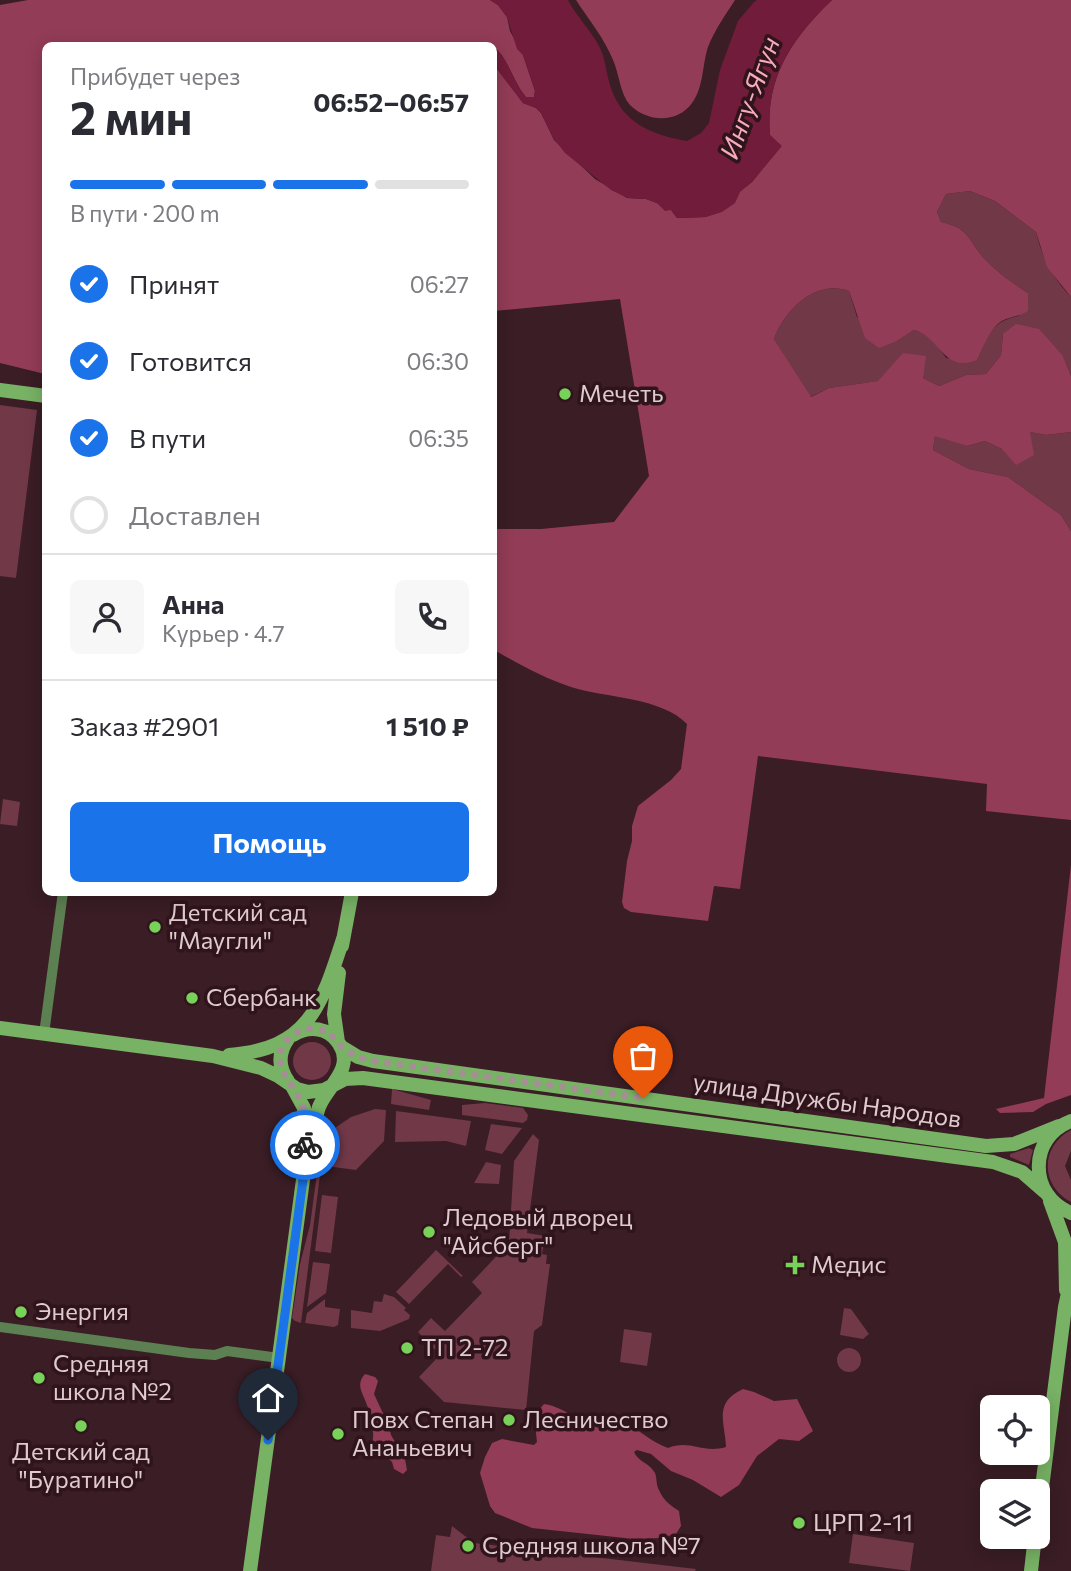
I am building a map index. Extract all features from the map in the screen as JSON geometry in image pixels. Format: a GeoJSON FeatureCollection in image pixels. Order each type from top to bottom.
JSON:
{"type":"FeatureCollection","features":[{"type":"Feature","properties":{"kind":"main road"},"geometry":{"type":"LineString","coordinates":[[0,390],[42,395]]}},
{"type":"Feature","properties":{"kind":"main road"},"geometry":{"type":"LineString","coordinates":[[250,1571],[305,1165],[319,1109],[344,1065],[334,1014],[351,896]]}},
{"type":"Feature","properties":{"kind":"main road"},"geometry":{"type":"LineString","coordinates":[[305,1165],[305,1115],[302,1102],[282,1073],[280,1063],[283,1047],[312,1015],[324,996],[343,939]]}},
{"type":"Feature","properties":{"kind":"main road"},"geometry":{"type":"LineString","coordinates":[[0,1028],[213,1056],[261,1068],[303,1091],[314,1093],[334,1084]]}},
{"type":"Feature","properties":{"kind":"main road"},"geometry":{"type":"LineString","coordinates":[[213,1056],[262,1052],[307,1029],[317,1029],[329,1034],[339,1044]]}},
{"type":"Feature","properties":{"kind":"main road","name":"улица Дружбы Народов"},"geometry":{"type":"LineString","coordinates":[[339,1044],[358,1057],[373,1061],[986,1146],[1014,1144],[1065,1123]]}},
{"type":"Feature","properties":{"kind":"main road","name":"улица Дружбы Народов"},"geometry":{"type":"LineString","coordinates":[[334,1084],[350,1078],[363,1078],[993,1162],[1022,1172],[1059,1208],[1071,1213]]}},
{"type":"Feature","properties":{"kind":"main road"},"geometry":{"type":"LineString","coordinates":[[1065,1123],[1045,1142],[1039,1156],[1039,1178],[1065,1242],[1065,1307]]}},
{"type":"Feature","properties":{"kind":"main road"},"geometry":{"type":"LineString","coordinates":[[1043,1479],[1071,1279]]}},
{"type":"Feature","properties":{"kind":"main road"},"geometry":{"type":"LineString","coordinates":[[1031,1571],[1034,1549]]}},
{"type":"Feature","properties":{"kind":"street"},"geometry":{"type":"LineString","coordinates":[[44,1034],[62,896]]}},
{"type":"Feature","properties":{"kind":"street"},"geometry":{"type":"LineString","coordinates":[[0,1327],[189,1353],[215,1355],[228,1351],[279,1358]]}},
{"type":"Feature","properties":{"kind":"shaded area"},"geometry":{"type":"Polygon","coordinates":[[[28,0],[490,0],[498,5],[507,17],[510,31],[523,55],[535,91],[534,97],[526,97],[497,50],[497,42],[42,42],[42,373],[0,363],[0,5],[28,0]]]}},
{"type":"Feature","properties":{"kind":"shaded area"},"geometry":{"type":"Polygon","coordinates":[[[576,0],[735,0],[708,47],[696,97],[686,110],[678,115],[662,118],[645,115],[630,105],[609,52],[576,0]]]}},
{"type":"Feature","properties":{"kind":"shaded area"},"geometry":{"type":"Polygon","coordinates":[[[832,0],[1071,0],[1071,297],[1047,267],[1036,232],[995,201],[970,191],[946,194],[937,212],[941,222],[963,231],[993,267],[1028,293],[1028,311],[996,326],[977,360],[966,363],[950,359],[931,340],[914,330],[879,348],[865,338],[849,291],[837,288],[825,289],[803,299],[786,317],[774,339],[811,397],[829,388],[878,381],[903,353],[926,356],[923,378],[939,386],[966,375],[986,374],[1001,355],[1003,334],[1016,324],[1039,329],[1063,356],[1071,376],[1071,432],[1046,435],[1030,432],[1034,455],[1016,465],[1002,449],[985,441],[967,446],[935,436],[933,450],[969,469],[1008,477],[1061,515],[1071,531],[1071,820],[986,811],[987,784],[758,756],[740,889],[714,886],[708,921],[631,912],[624,908],[622,902],[632,826],[638,806],[681,769],[687,724],[663,708],[648,703],[585,691],[561,683],[497,652],[497,529],[541,529],[614,522],[649,476],[620,299],[497,311],[497,69],[523,103],[541,113],[554,140],[595,179],[627,198],[646,199],[657,203],[665,210],[671,210],[677,218],[706,217],[752,182],[781,146],[770,135],[772,95],[777,77],[793,44],[832,0]]]}},
{"type":"Feature","properties":{"kind":"shaded area"},"geometry":{"type":"Polygon","coordinates":[[[970,191],[995,201],[1036,232],[1049,267],[1071,297],[1071,376],[1063,356],[1003,334],[1001,355],[986,374],[966,375],[939,386],[923,378],[879,381],[829,388],[810,397],[774,339],[794,307],[814,293],[837,288],[849,291],[857,317],[897,341],[914,330],[919,332],[932,341],[946,358],[977,360],[996,326],[1009,318],[1019,316],[1028,293],[993,267],[963,231],[941,222],[937,212],[946,194],[970,191]]]}},
{"type":"Feature","properties":{"kind":"shaded area"},"geometry":{"type":"Polygon","coordinates":[[[0,405],[37,410],[16,578],[0,576],[0,405]]]}},
{"type":"Feature","properties":{"kind":"shaded area"},"geometry":{"type":"Polygon","coordinates":[[[1030,432],[1046,435],[1071,432],[1071,531],[1061,515],[1008,477],[969,469],[933,450],[935,435],[967,446],[985,441],[1002,449],[1030,432]]]}},
{"type":"Feature","properties":{"kind":"shaded area"},"geometry":{"type":"Polygon","coordinates":[[[3,799],[20,802],[17,826],[0,824],[3,799]]]}},
{"type":"Feature","properties":{"kind":"shaded area"},"geometry":{"type":"Polygon","coordinates":[[[1071,865],[1071,1095],[1033,1112],[1000,1113],[996,1109],[1044,1098],[1071,865]]]}},
{"type":"Feature","properties":{"kind":"shaded area"},"geometry":{"type":"Polygon","coordinates":[[[312,1042],[325,1048],[331,1061],[325,1074],[312,1080],[299,1074],[293,1061],[299,1048],[312,1042]]]}},
{"type":"Feature","properties":{"kind":"shaded area"},"geometry":{"type":"Polygon","coordinates":[[[392,1089],[431,1100],[429,1110],[391,1104],[392,1089]]]}},
{"type":"Feature","properties":{"kind":"shaded area"},"geometry":{"type":"Polygon","coordinates":[[[485,1103],[523,1108],[528,1115],[527,1120],[523,1123],[462,1115],[462,1105],[485,1103]]]}},
{"type":"Feature","properties":{"kind":"shaded area"},"geometry":{"type":"Polygon","coordinates":[[[375,1109],[386,1110],[384,1141],[356,1170],[326,1166],[332,1130],[351,1117],[375,1109]]]}},
{"type":"Feature","properties":{"kind":"shaded area"},"geometry":{"type":"Polygon","coordinates":[[[396,1111],[471,1121],[466,1146],[446,1141],[395,1142],[396,1111]]]}},
{"type":"Feature","properties":{"kind":"shaded area"},"geometry":{"type":"Polygon","coordinates":[[[491,1124],[522,1128],[502,1154],[485,1150],[491,1124]]]}},
{"type":"Feature","properties":{"kind":"shaded area"},"geometry":{"type":"Polygon","coordinates":[[[1071,1130],[1071,1151],[1065,1166],[1071,1180],[1071,1202],[1054,1186],[1048,1166],[1054,1146],[1071,1130]]]}},
{"type":"Feature","properties":{"kind":"shaded area"},"geometry":{"type":"Polygon","coordinates":[[[533,1134],[539,1140],[527,1233],[545,1236],[542,1254],[547,1255],[546,1264],[550,1264],[542,1325],[534,1331],[526,1410],[444,1402],[419,1377],[440,1355],[418,1332],[431,1318],[445,1331],[482,1293],[472,1282],[509,1243],[514,1161],[533,1134]]]}},
{"type":"Feature","properties":{"kind":"shaded area"},"geometry":{"type":"Polygon","coordinates":[[[321,1144],[324,1144],[301,1323],[292,1318],[300,1264],[310,1225],[321,1144]]]}},
{"type":"Feature","properties":{"kind":"shaded area"},"geometry":{"type":"Polygon","coordinates":[[[1029,1148],[1033,1150],[1029,1165],[1010,1157],[1010,1154],[1029,1148]]]}},
{"type":"Feature","properties":{"kind":"shaded area"},"geometry":{"type":"Polygon","coordinates":[[[486,1162],[501,1165],[499,1184],[474,1183],[486,1162]]]}},
{"type":"Feature","properties":{"kind":"shaded area"},"geometry":{"type":"Polygon","coordinates":[[[322,1195],[338,1197],[331,1253],[315,1251],[322,1195]]]}},
{"type":"Feature","properties":{"kind":"shaded area"},"geometry":{"type":"Polygon","coordinates":[[[436,1250],[463,1276],[448,1264],[409,1304],[396,1292],[436,1250]]]}},
{"type":"Feature","properties":{"kind":"shaded area"},"geometry":{"type":"Polygon","coordinates":[[[313,1262],[330,1264],[326,1293],[307,1307],[313,1262]]]}},
{"type":"Feature","properties":{"kind":"shaded area"},"geometry":{"type":"Polygon","coordinates":[[[384,1294],[394,1297],[406,1308],[404,1310],[410,1315],[409,1319],[380,1331],[351,1328],[351,1310],[372,1313],[374,1301],[382,1302],[384,1294]]]}},
{"type":"Feature","properties":{"kind":"shaded area"},"geometry":{"type":"Polygon","coordinates":[[[325,1299],[325,1307],[340,1309],[338,1325],[334,1327],[305,1323],[307,1313],[325,1299]]]}},
{"type":"Feature","properties":{"kind":"shaded area"},"geometry":{"type":"Polygon","coordinates":[[[844,1308],[851,1309],[869,1334],[863,1339],[840,1335],[844,1308]]]}},
{"type":"Feature","properties":{"kind":"shaded area"},"geometry":{"type":"Polygon","coordinates":[[[624,1329],[652,1333],[647,1366],[620,1362],[624,1329]]]}},
{"type":"Feature","properties":{"kind":"shaded area"},"geometry":{"type":"Polygon","coordinates":[[[849,1348],[857,1352],[861,1360],[857,1368],[849,1372],[841,1368],[837,1360],[841,1352],[849,1348]]]}},
{"type":"Feature","properties":{"kind":"shaded area"},"geometry":{"type":"Polygon","coordinates":[[[365,1374],[378,1381],[374,1394],[391,1435],[405,1459],[407,1470],[403,1474],[394,1469],[386,1456],[373,1458],[367,1454],[373,1434],[360,1385],[365,1374]]]}},
{"type":"Feature","properties":{"kind":"shaded area"},"geometry":{"type":"Polygon","coordinates":[[[743,1389],[774,1401],[797,1399],[813,1431],[799,1441],[779,1439],[757,1456],[739,1485],[721,1497],[693,1480],[671,1471],[651,1454],[637,1450],[634,1452],[655,1473],[663,1497],[679,1511],[681,1526],[676,1534],[634,1539],[532,1528],[495,1513],[490,1506],[480,1473],[492,1443],[502,1439],[534,1445],[537,1442],[534,1416],[544,1404],[575,1415],[629,1426],[668,1448],[683,1445],[718,1449],[726,1447],[724,1407],[734,1394],[743,1389]]]}},
{"type":"Feature","properties":{"kind":"shaded area","name":"Средняя школа №7"},"geometry":{"type":"Polygon","coordinates":[[[452,1526],[474,1543],[696,1569],[431,1571],[436,1535],[450,1537],[452,1526]]]}},
{"type":"Feature","properties":{"kind":"shaded area"},"geometry":{"type":"Polygon","coordinates":[[[853,1534],[914,1543],[910,1571],[849,1563],[853,1534]]]}},
{"type":"Feature","properties":{"kind":"water","name":"Ингу-Ягун"},"geometry":{"type":"Polygon","coordinates":[[[490,0],[568,0],[599,46],[611,88],[623,111],[651,131],[687,141],[701,133],[709,123],[720,70],[738,21],[754,2],[832,0],[793,44],[777,77],[772,95],[770,135],[782,146],[752,182],[740,192],[735,203],[722,212],[706,217],[677,218],[671,210],[665,211],[657,203],[628,198],[611,190],[565,153],[554,139],[541,113],[523,103],[497,69],[497,51],[526,97],[534,97],[535,91],[523,55],[517,49],[507,17],[498,5],[490,0]]]}},
{"type":"Feature","properties":{"kind":"way so far"},"geometry":{"type":"LineString","coordinates":[[305,1145],[304,1108],[298,1094],[282,1073],[280,1063],[286,1042],[293,1035],[307,1029],[326,1032],[348,1051],[373,1061],[643,1098]]}},
{"type":"Feature","properties":{"kind":"place","name":"Мечеть"},"geometry":{"type":"Point","coordinates":[565,394]}},
{"type":"Feature","properties":{"kind":"place","name":"Детский сад \"Маугли\""},"geometry":{"type":"Point","coordinates":[155,927]}},
{"type":"Feature","properties":{"kind":"place","name":"Сбербанк"},"geometry":{"type":"Point","coordinates":[192,998]}},
{"type":"Feature","properties":{"kind":"place","name":"Ледовый дворец \"Айсберг\""},"geometry":{"type":"Point","coordinates":[429,1232]}},
{"type":"Feature","properties":{"kind":"place","name":"Медис"},"geometry":{"type":"Point","coordinates":[795,1265]}},
{"type":"Feature","properties":{"kind":"place","name":"Энергия"},"geometry":{"type":"Point","coordinates":[21,1312]}},
{"type":"Feature","properties":{"kind":"place","name":"ТП 2-72"},"geometry":{"type":"Point","coordinates":[407,1348]}},
{"type":"Feature","properties":{"kind":"place","name":"Средняя школа №2"},"geometry":{"type":"Point","coordinates":[39,1378]}},
{"type":"Feature","properties":{"kind":"place","name":"Лесничество"},"geometry":{"type":"Point","coordinates":[509,1420]}},
{"type":"Feature","properties":{"kind":"place","name":"Детский сад \"Буратино\""},"geometry":{"type":"Point","coordinates":[81,1426]}},
{"type":"Feature","properties":{"kind":"place","name":"Повх Степан Ананьевич"},"geometry":{"type":"Point","coordinates":[338,1434]}},
{"type":"Feature","properties":{"kind":"place","name":"ЦРП 2-11"},"geometry":{"type":"Point","coordinates":[799,1523]}},
{"type":"Feature","properties":{"kind":"place","name":"Средняя школа №7"},"geometry":{"type":"Point","coordinates":[468,1546]}},
{"type":"Feature","properties":{"kind":"route"},"geometry":{"type":"LineString","coordinates":[[268,1440],[305,1165],[305,1145]]}}]}
